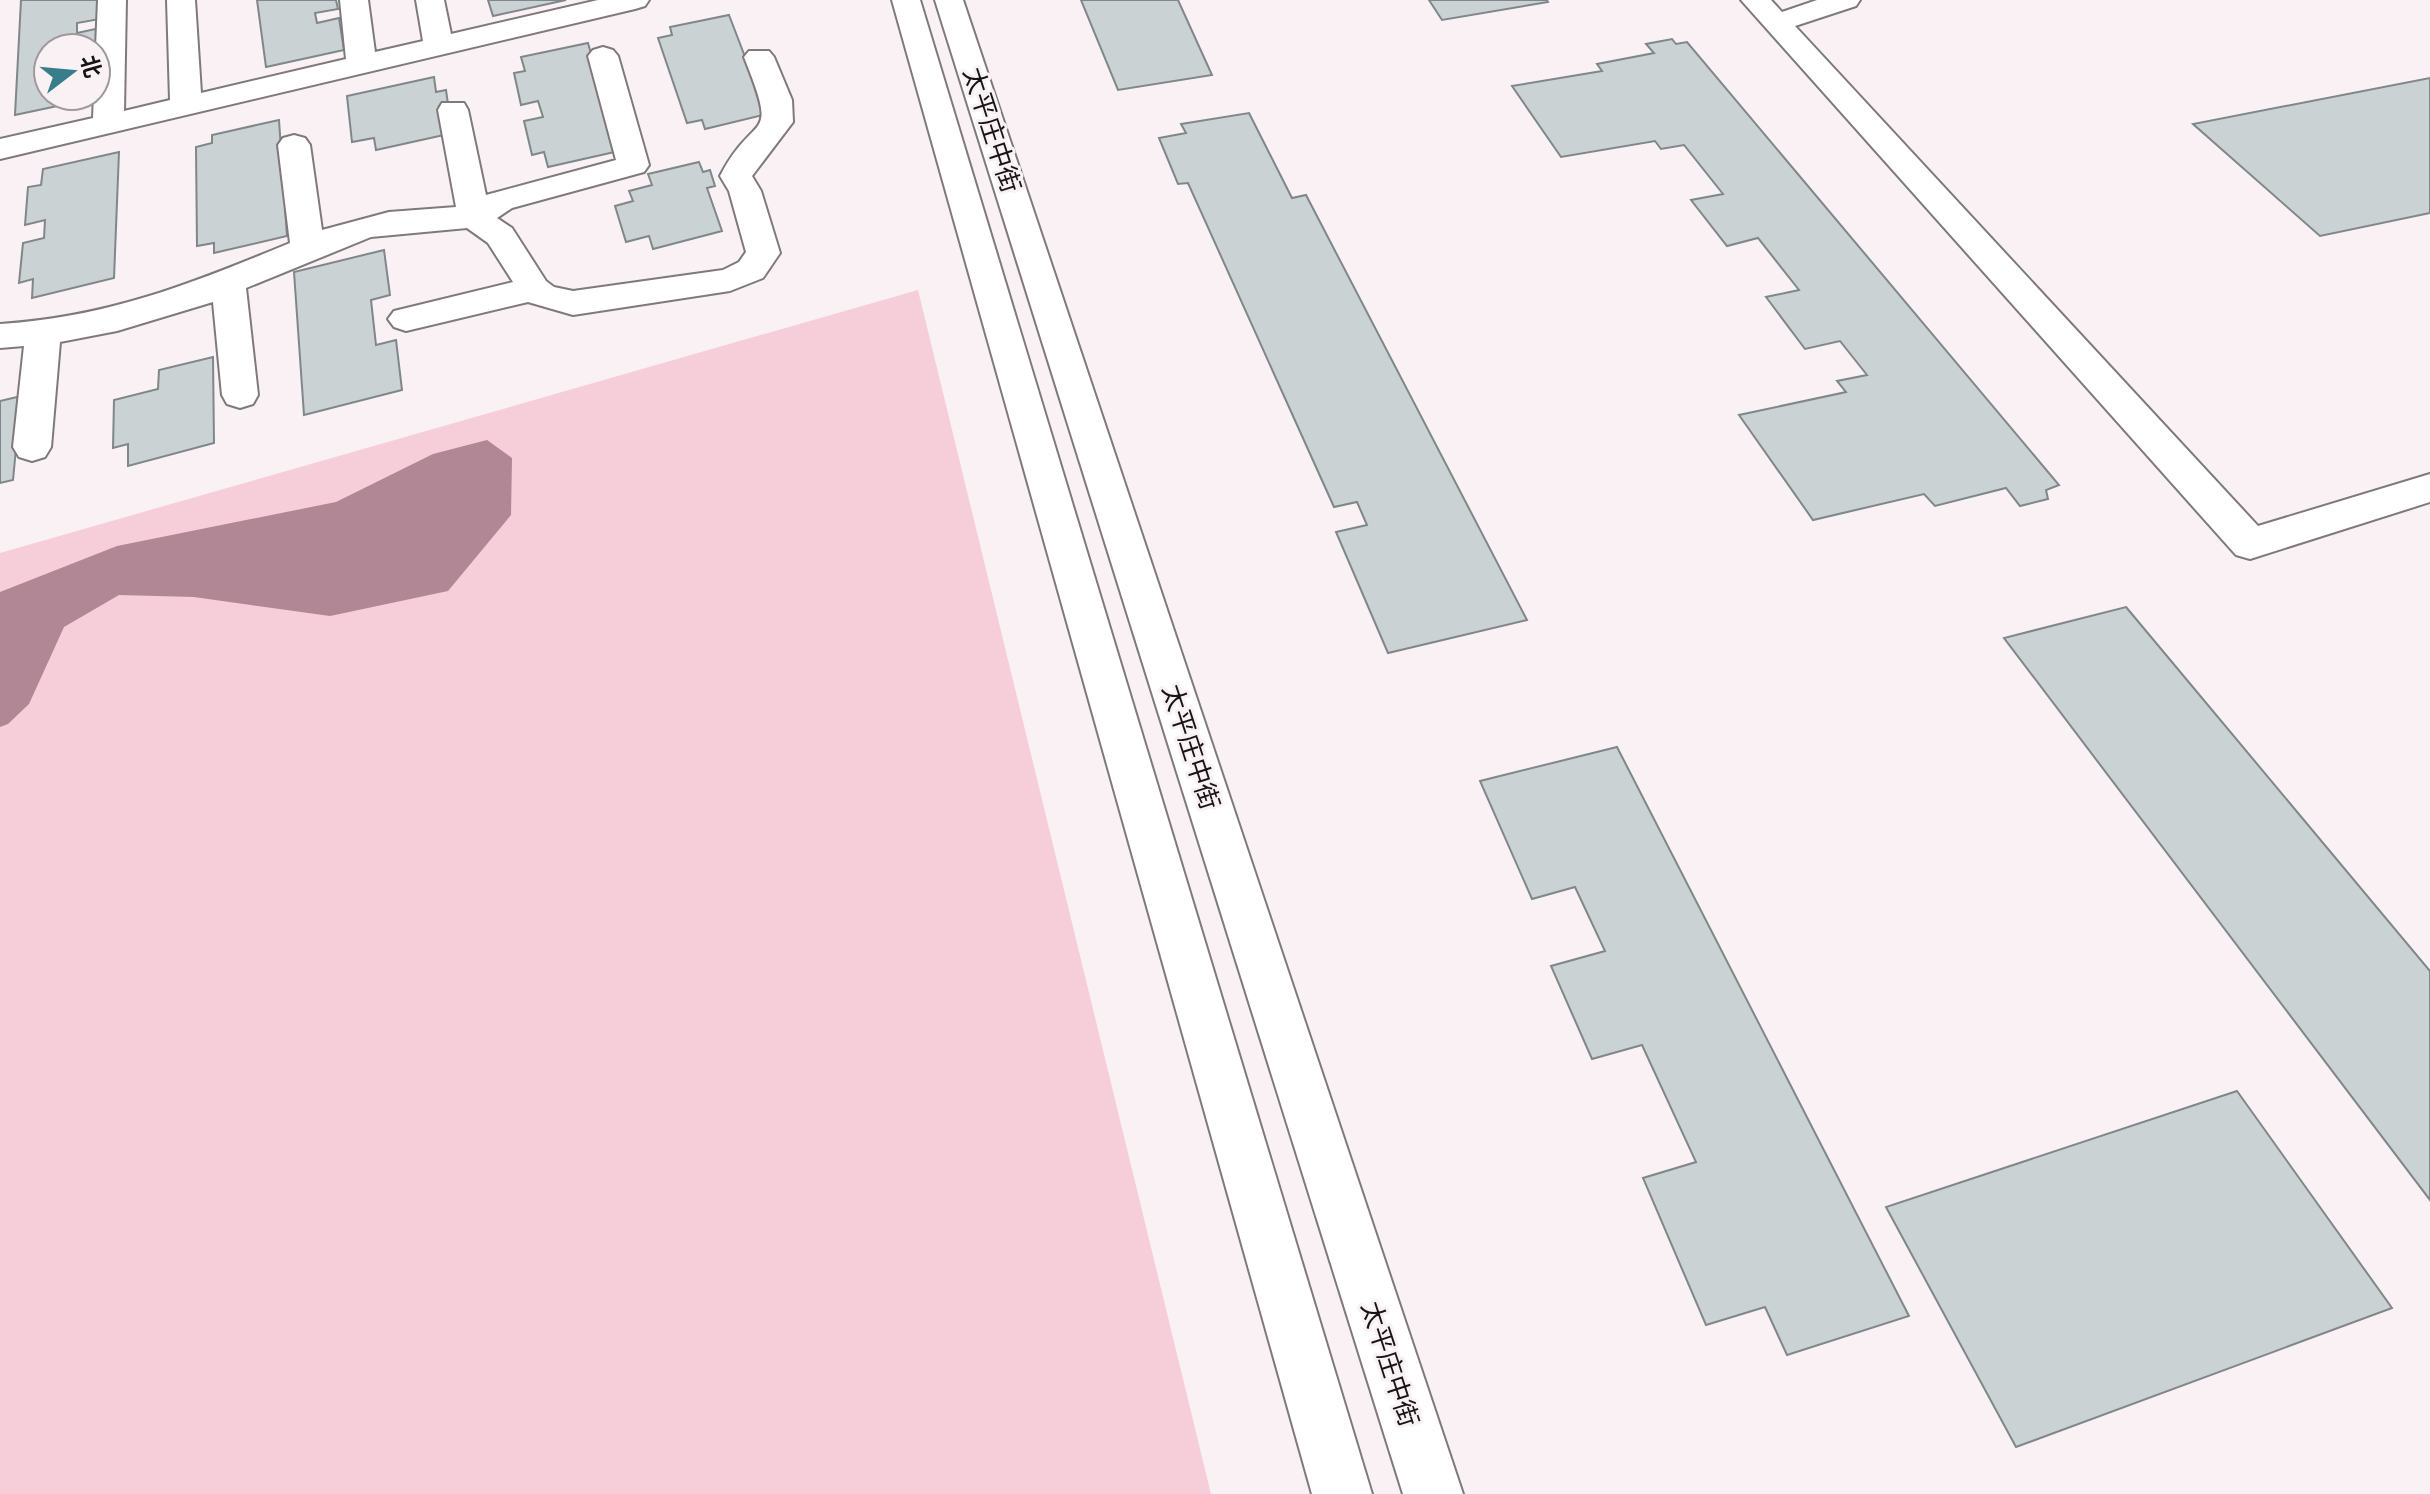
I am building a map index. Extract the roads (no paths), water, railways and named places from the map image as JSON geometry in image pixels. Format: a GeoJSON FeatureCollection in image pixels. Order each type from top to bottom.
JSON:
{"type":"FeatureCollection","features":[{"type":"Feature","properties":{"kind":"main road"},"geometry":{"type":"LineString","coordinates":[[108,123],[112,0]]}},
{"type":"Feature","properties":{"kind":"main road"},"geometry":{"type":"LineString","coordinates":[[181,0],[186,105]]}},
{"type":"Feature","properties":{"kind":"main road"},"geometry":{"type":"LineString","coordinates":[[354,0],[362,64]]}},
{"type":"Feature","properties":{"kind":"main road"},"geometry":{"type":"LineString","coordinates":[[430,0],[439,46]]}},
{"type":"Feature","properties":{"kind":"main road"},"geometry":{"type":"LineString","coordinates":[[0,149],[439,46],[589,5],[635,0]]}},
{"type":"Feature","properties":{"kind":"main road","name":"太平庄中街"},"geometry":{"type":"LineString","coordinates":[[906,0],[1342,1494]]}},
{"type":"Feature","properties":{"kind":"main road","name":"太平庄中街"},"geometry":{"type":"LineString","coordinates":[[949,0],[1433,1494]]}},
{"type":"Feature","properties":{"kind":"main road"},"geometry":{"type":"LineString","coordinates":[[1766,12],[1846,0]]}},
{"type":"Feature","properties":{"kind":"main road"},"geometry":{"type":"LineString","coordinates":[[1766,12],[2250,544],[2430,488]]}},
{"type":"Feature","properties":{"kind":"main road"},"geometry":{"type":"LineString","coordinates":[[0,336],[43,334],[156,307],[228,283],[307,246],[388,223],[474,217],[500,201],[633,165],[603,56]]}},
{"type":"Feature","properties":{"kind":"main road"},"geometry":{"type":"LineString","coordinates":[[453,110],[474,217],[500,236],[534,289],[543,296],[573,303],[730,280],[751,270],[763,253],[745,191],[736,176],[740,165],[773,131],[779,113],[759,57]]}},
{"type":"Feature","properties":{"kind":"main road"},"geometry":{"type":"LineString","coordinates":[[294,145],[307,246]]}},
{"type":"Feature","properties":{"kind":"main road"},"geometry":{"type":"LineString","coordinates":[[228,283],[240,395]]}},
{"type":"Feature","properties":{"kind":"main road"},"geometry":{"type":"LineString","coordinates":[[406,319],[534,289]]}},
{"type":"Feature","properties":{"kind":"main road"},"geometry":{"type":"LineString","coordinates":[[32,447],[43,334]]}}]}
